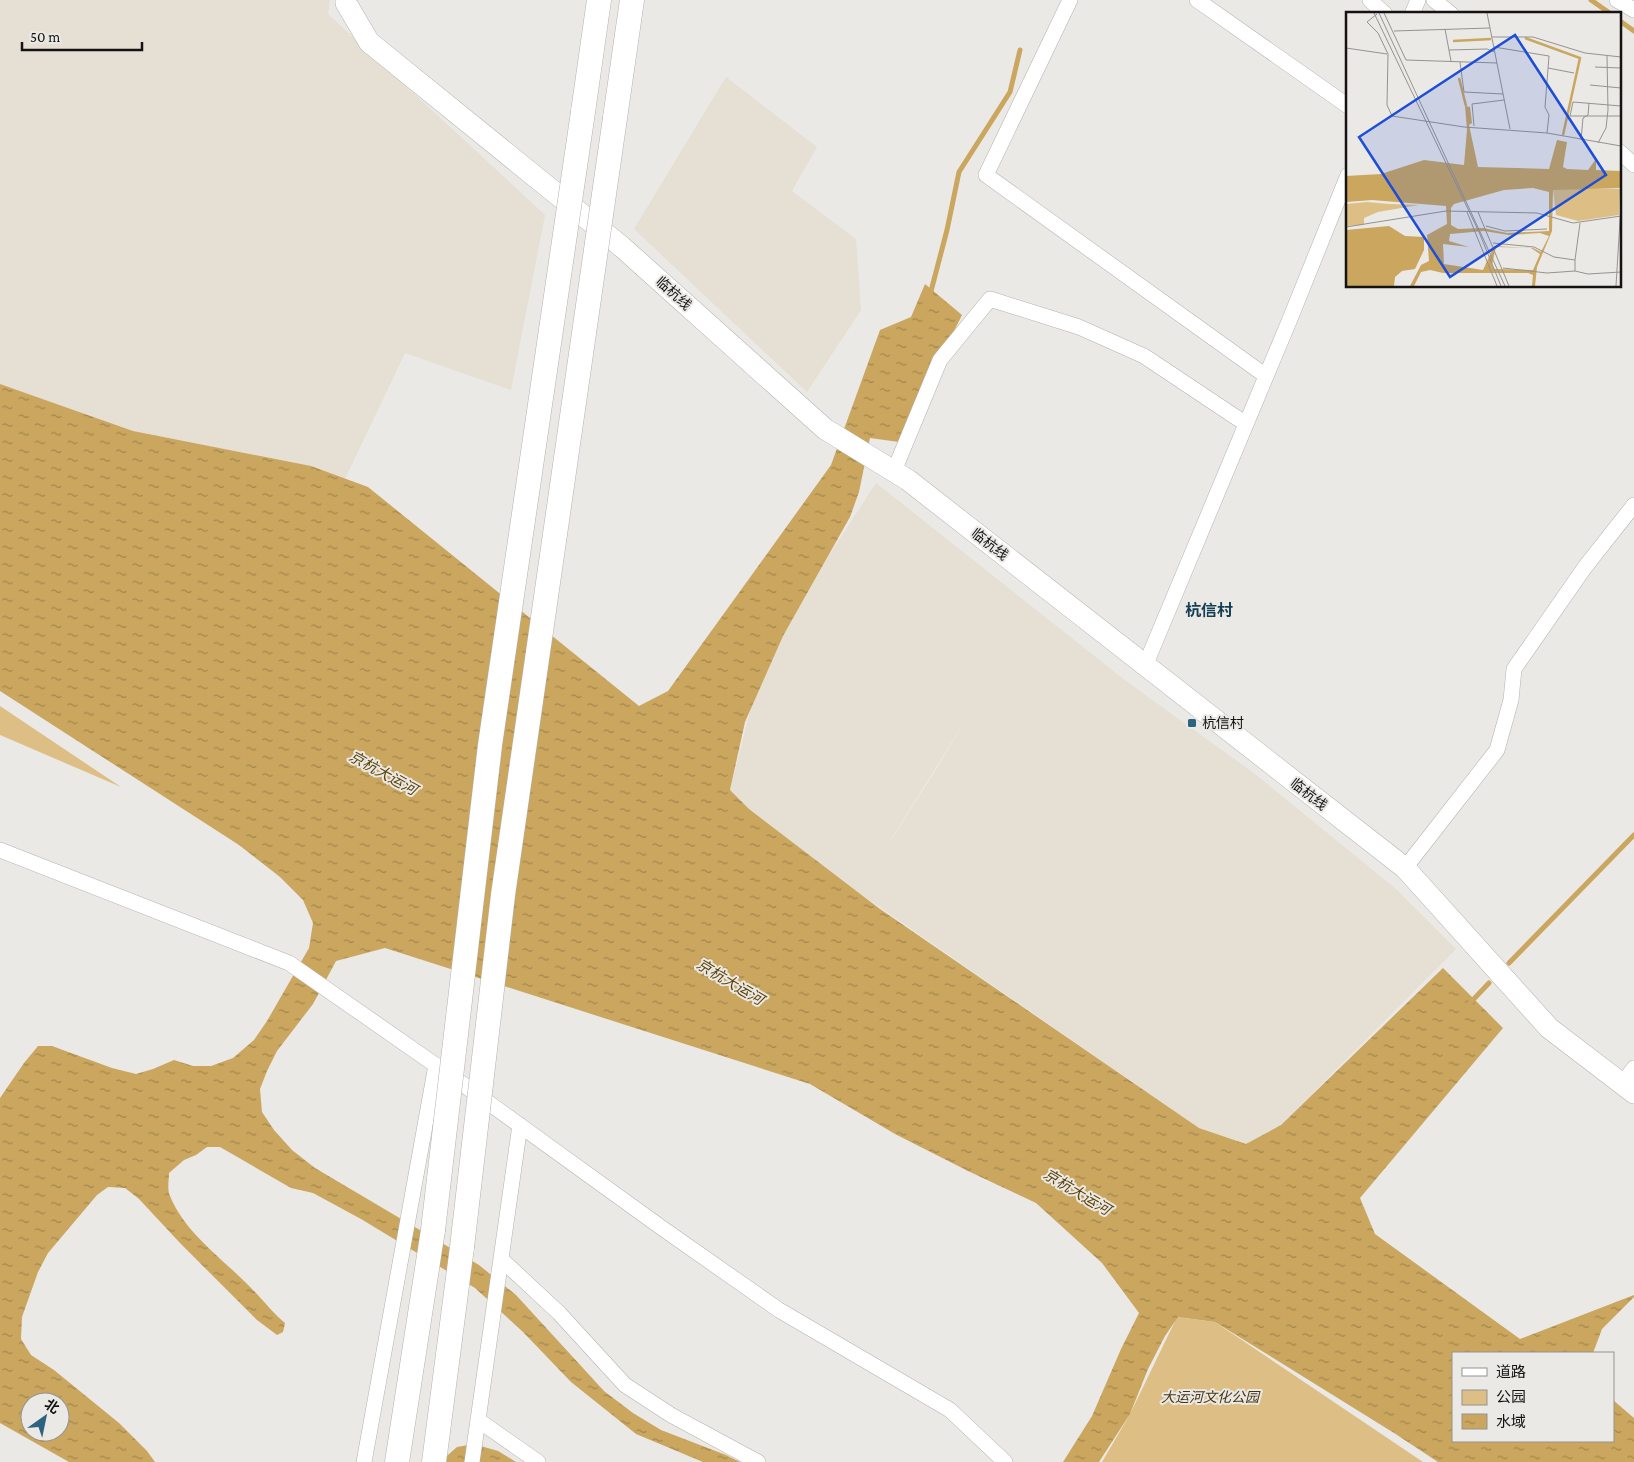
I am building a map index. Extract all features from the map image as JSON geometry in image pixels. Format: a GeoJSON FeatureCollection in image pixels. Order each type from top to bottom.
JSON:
{"type":"FeatureCollection","features":[{"type":"Feature","properties":{"kind":"main road"},"geometry":{"type":"LineString","coordinates":[[397,1462],[433,1230],[490,745],[599,0]]}},
{"type":"Feature","properties":{"kind":"main road"},"geometry":{"type":"LineString","coordinates":[[434,1462],[462,1247],[503,895],[632,0]]}},
{"type":"Feature","properties":{"kind":"street","name":"临杭线"},"geometry":{"type":"LineString","coordinates":[[346,0],[346,4],[369,42],[622,247],[825,429],[908,480],[1405,868],[1549,1028],[1630,1082]]}},
{"type":"Feature","properties":{"kind":"street"},"geometry":{"type":"LineString","coordinates":[[1070,0],[986,175],[1266,376]]}},
{"type":"Feature","properties":{"kind":"street"},"geometry":{"type":"LineString","coordinates":[[1197,0],[1346,105]]}},
{"type":"Feature","properties":{"kind":"street"},"geometry":{"type":"LineString","coordinates":[[1370,0],[1383,12]]}},
{"type":"Feature","properties":{"kind":"street"},"geometry":{"type":"LineString","coordinates":[[1413,12],[1418,0]]}},
{"type":"Feature","properties":{"kind":"street"},"geometry":{"type":"LineString","coordinates":[[1434,0],[1449,12]]}},
{"type":"Feature","properties":{"kind":"street"},"geometry":{"type":"LineString","coordinates":[[1617,0],[1634,10]]}},
{"type":"Feature","properties":{"kind":"street"},"geometry":{"type":"LineString","coordinates":[[1622,154],[1634,166]]}},
{"type":"Feature","properties":{"kind":"street"},"geometry":{"type":"LineString","coordinates":[[1145,666],[1346,180]]}},
{"type":"Feature","properties":{"kind":"street"},"geometry":{"type":"LineString","coordinates":[[894,471],[940,360],[990,299],[1079,327],[1144,356],[1246,424]]}},
{"type":"Feature","properties":{"kind":"street"},"geometry":{"type":"LineString","coordinates":[[1405,868],[1497,750],[1511,700],[1514,669],[1585,567],[1634,505]]}},
{"type":"Feature","properties":{"kind":"street"},"geometry":{"type":"LineString","coordinates":[[0,850],[289,963],[436,1065],[779,1310],[950,1410],[1005,1462]]}},
{"type":"Feature","properties":{"kind":"street"},"geometry":{"type":"LineString","coordinates":[[364,1462],[436,1065]]}},
{"type":"Feature","properties":{"kind":"street"},"geometry":{"type":"LineString","coordinates":[[473,1455],[520,1125]]}},
{"type":"Feature","properties":{"kind":"street"},"geometry":{"type":"LineString","coordinates":[[501,1259],[559,1313],[625,1385],[671,1415],[758,1462]]}},
{"type":"Feature","properties":{"kind":"street"},"geometry":{"type":"LineString","coordinates":[[478,1420],[538,1462]]}},
{"type":"Feature","properties":{"kind":"shaded area"},"geometry":{"type":"Polygon","coordinates":[[[0,0],[330,0],[328,14],[545,215],[511,390],[405,353],[345,479],[311,466],[133,431],[0,384],[0,0]]]}},
{"type":"Feature","properties":{"kind":"shaded area"},"geometry":{"type":"Polygon","coordinates":[[[726,77],[817,147],[792,191],[856,239],[861,310],[807,392],[634,229],[726,77]]]}},
{"type":"Feature","properties":{"kind":"shaded area"},"geometry":{"type":"Polygon","coordinates":[[[876,483],[1126,681],[1255,774],[1396,889],[1456,949],[1281,1125],[1247,1144],[1199,1128],[858,892],[749,809],[730,790],[751,708],[783,636],[828,557],[876,483]],[[968,716],[889,843],[934,773],[968,716]]]}},
{"type":"Feature","properties":{"kind":"green space"},"geometry":{"type":"Polygon","coordinates":[[[0,706],[121,787],[0,735],[0,706]]]}},
{"type":"Feature","properties":{"kind":"green space","name":"大运河文化公园"},"geometry":{"type":"Polygon","coordinates":[[[1177,1317],[1215,1322],[1423,1462],[1102,1462],[1130,1414],[1177,1317]]]}},
{"type":"Feature","properties":{"kind":"water","name":"京杭大运河"},"geometry":{"type":"Polygon","coordinates":[[[925,284],[962,315],[899,442],[870,438],[859,492],[850,517],[783,636],[745,722],[730,790],[749,809],[880,909],[1199,1128],[1246,1144],[1281,1125],[1443,968],[1503,1028],[1360,1198],[1375,1234],[1520,1339],[1634,1295],[1602,1329],[1593,1352],[1452,1352],[1452,1442],[1614,1442],[1614,1401],[1634,1418],[1634,1462],[1438,1462],[1215,1322],[1178,1317],[1165,1336],[1148,1369],[1130,1414],[1099,1462],[1063,1462],[1092,1416],[1139,1313],[1102,1263],[1036,1203],[895,1134],[810,1084],[385,948],[336,961],[313,1004],[277,1051],[260,1089],[262,1112],[274,1130],[292,1150],[315,1168],[479,1265],[516,1295],[604,1391],[633,1413],[661,1430],[740,1462],[703,1462],[636,1434],[571,1382],[523,1332],[475,1288],[361,1219],[313,1193],[291,1188],[220,1147],[207,1147],[196,1155],[184,1160],[169,1173],[169,1194],[177,1210],[196,1235],[285,1323],[283,1332],[277,1335],[257,1320],[139,1199],[125,1188],[108,1187],[97,1195],[48,1253],[38,1272],[22,1317],[21,1339],[31,1355],[54,1370],[119,1423],[147,1451],[155,1462],[69,1462],[34,1442],[70,1442],[70,1392],[20,1392],[20,1434],[0,1423],[0,1098],[38,1046],[52,1046],[112,1068],[136,1074],[174,1060],[193,1066],[211,1066],[233,1058],[254,1040],[267,1021],[309,948],[313,923],[303,900],[280,877],[239,845],[0,691],[0,384],[133,431],[311,466],[368,487],[639,706],[668,691],[831,465],[880,330],[911,317],[925,284]]]}},
{"type":"Feature","properties":{"kind":"water"},"geometry":{"type":"Polygon","coordinates":[[[474,1444],[498,1451],[516,1462],[440,1462],[457,1447],[474,1444]]]}},
{"type":"Feature","properties":{"kind":"waterway"},"geometry":{"type":"LineString","coordinates":[[1591,0],[1608,12]]}},
{"type":"Feature","properties":{"kind":"waterway"},"geometry":{"type":"LineString","coordinates":[[1622,22],[1634,31]]}},
{"type":"Feature","properties":{"kind":"waterway"},"geometry":{"type":"LineString","coordinates":[[930,295],[947,230],[959,172],[1010,92],[1020,50]]}},
{"type":"Feature","properties":{"kind":"waterway"},"geometry":{"type":"LineString","coordinates":[[1509,963],[1634,835]]}},
{"type":"Feature","properties":{"kind":"waterway"},"geometry":{"type":"LineString","coordinates":[[1470,1003],[1489,983]]}},
{"type":"Feature","properties":{"kind":"place","name":"杭信村"},"geometry":{"type":"Point","coordinates":[1192,723]}},
{"type":"Feature","properties":{"kind":"district","name":"杭信村"},"geometry":{"type":"Point","coordinates":[1209,610]}}]}
